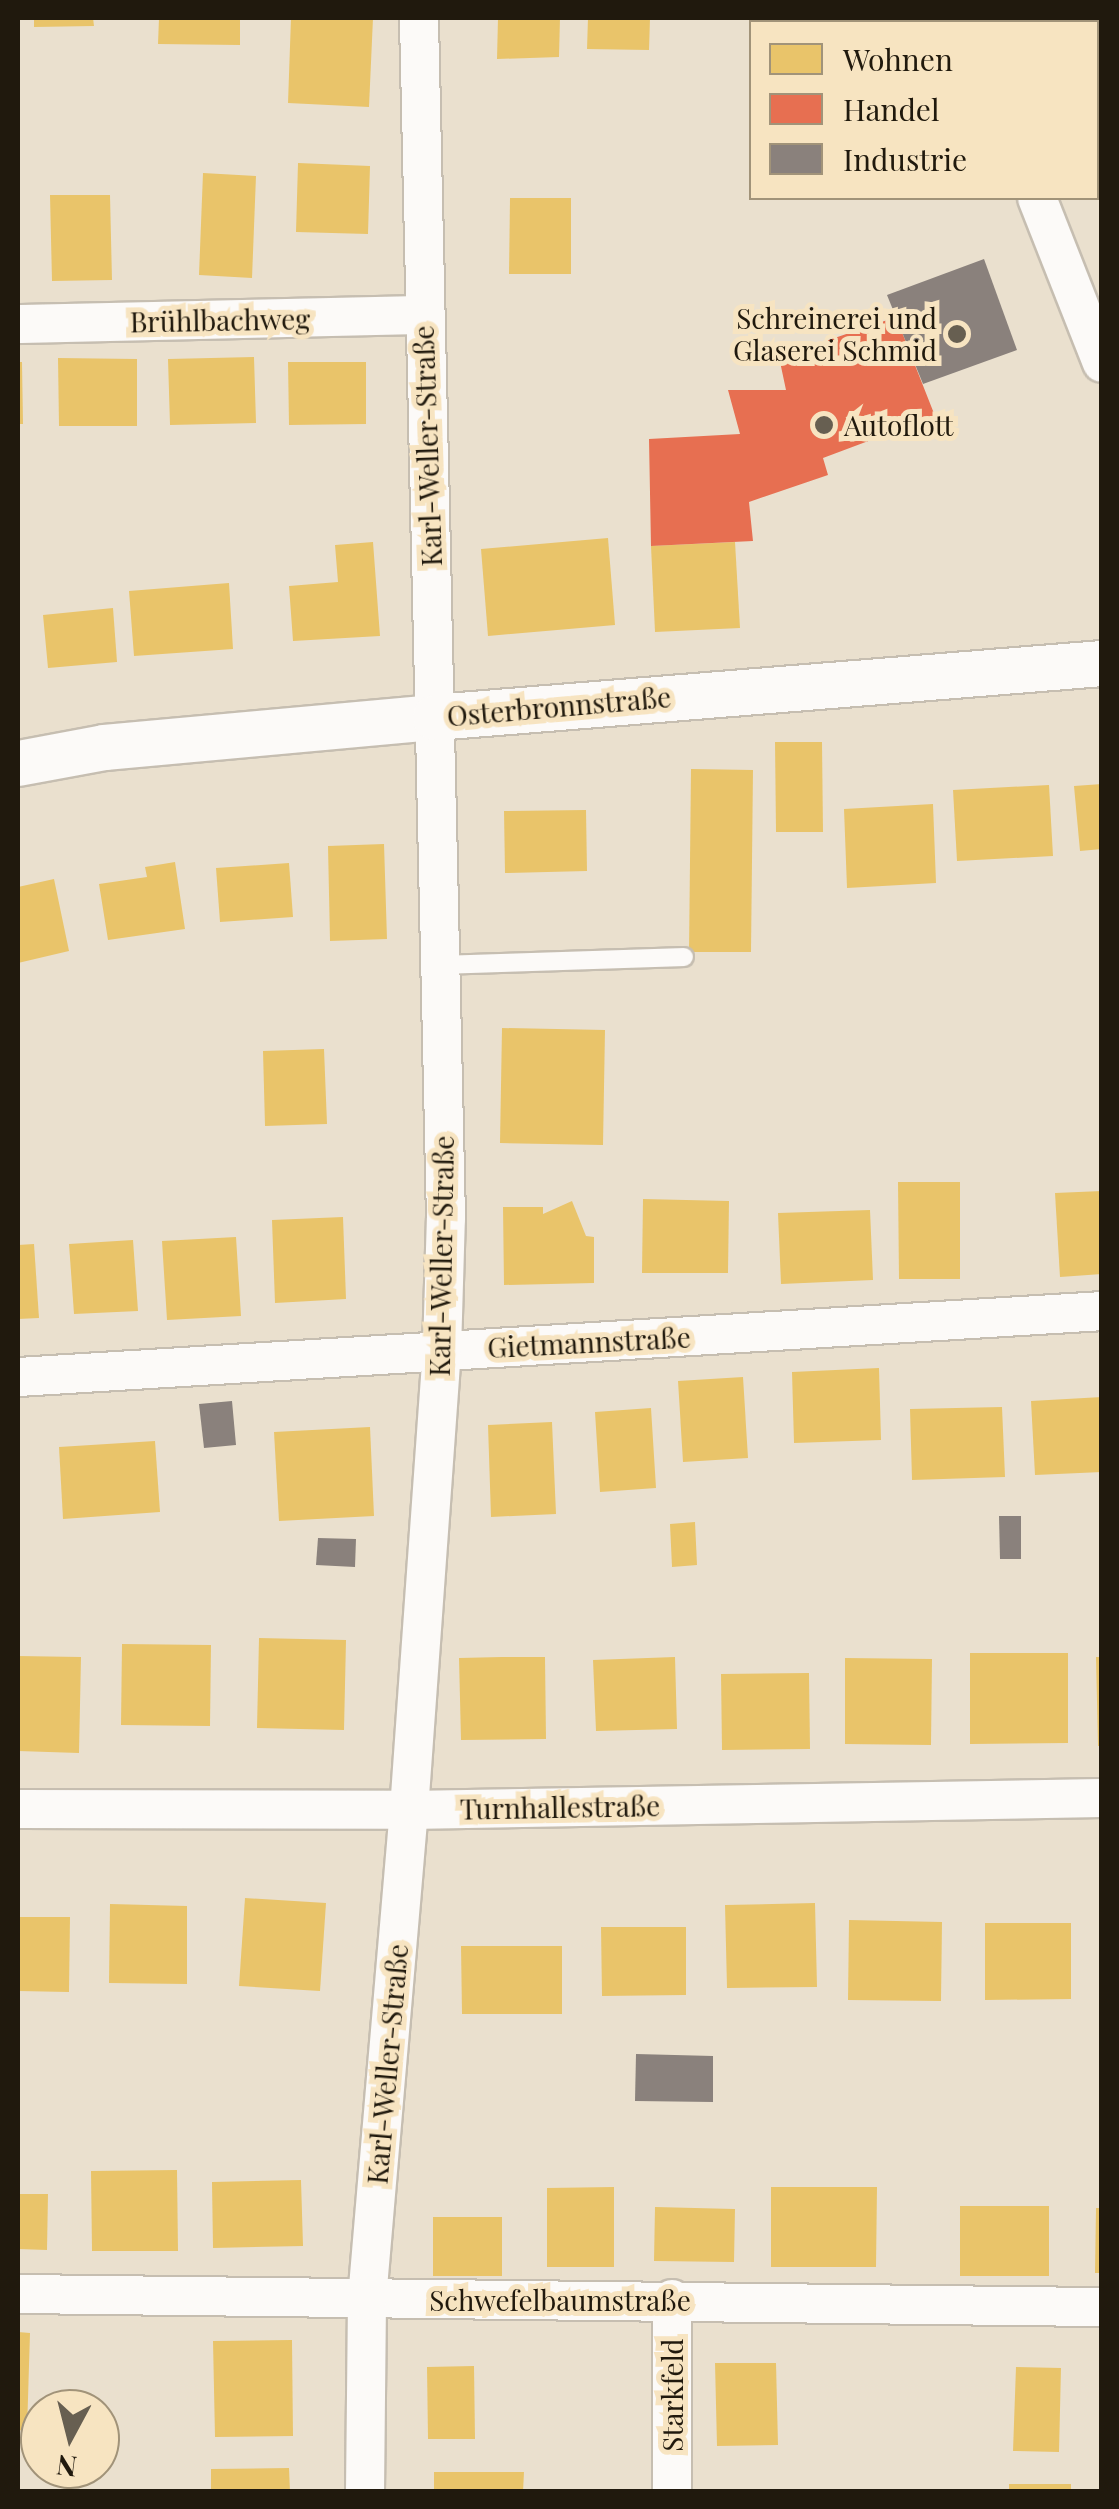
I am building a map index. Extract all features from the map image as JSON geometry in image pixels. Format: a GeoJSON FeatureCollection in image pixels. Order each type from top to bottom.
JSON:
{"type":"FeatureCollection","features":[{"type":"Feature","properties":{"kind":"street","name":"Karl-Weller-Straße"},"geometry":{"type":"LineString","coordinates":[[365,2492],[367,2299],[409,1810],[442,1350],[446,1219],[419,18]]}},
{"type":"Feature","properties":{"kind":"street"},"geometry":{"type":"LineString","coordinates":[[1038,200],[1102,363]]}},
{"type":"Feature","properties":{"kind":"street","name":"Brühlbachweg"},"geometry":{"type":"LineString","coordinates":[[18,324],[423,315]]}},
{"type":"Feature","properties":{"kind":"street","name":"Osterbronnstraße"},"geometry":{"type":"LineString","coordinates":[[18,763],[104,748],[435,717],[1102,663]]}},
{"type":"Feature","properties":{"kind":"street","name":"Gietmannstraße"},"geometry":{"type":"LineString","coordinates":[[18,1376],[1102,1312]]}},
{"type":"Feature","properties":{"kind":"street","name":"Turnhallestraße"},"geometry":{"type":"LineString","coordinates":[[18,1809],[409,1810],[1102,1798]]}},
{"type":"Feature","properties":{"kind":"street","name":"Schwefelbaumstraße"},"geometry":{"type":"LineString","coordinates":[[18,2294],[1102,2307]]}},
{"type":"Feature","properties":{"kind":"street","name":"Starkfeld"},"geometry":{"type":"LineString","coordinates":[[672,2300],[672,2492]]}},
{"type":"Feature","properties":{"kind":"lane"},"geometry":{"type":"LineString","coordinates":[[440,965],[684,957]]}},
{"type":"Feature","properties":{"kind":"building: Wohnen"},"geometry":{"type":"Polygon","coordinates":[[[34,18],[93,18],[94,26],[34,27],[34,18]]]}},
{"type":"Feature","properties":{"kind":"building: Wohnen"},"geometry":{"type":"Polygon","coordinates":[[[159,18],[240,18],[240,45],[158,44],[159,18]]]}},
{"type":"Feature","properties":{"kind":"building: Wohnen"},"geometry":{"type":"Polygon","coordinates":[[[291,18],[373,18],[369,107],[288,103],[291,18]]]}},
{"type":"Feature","properties":{"kind":"building: Wohnen"},"geometry":{"type":"Polygon","coordinates":[[[498,18],[560,18],[559,57],[497,59],[498,18]]]}},
{"type":"Feature","properties":{"kind":"building: Wohnen"},"geometry":{"type":"Polygon","coordinates":[[[588,18],[650,18],[649,50],[587,49],[588,18]]]}},
{"type":"Feature","properties":{"kind":"building: Wohnen"},"geometry":{"type":"Polygon","coordinates":[[[788,18],[834,18],[819,20],[788,18]]]}},
{"type":"Feature","properties":{"kind":"building: Wohnen"},"geometry":{"type":"Polygon","coordinates":[[[1102,18],[1102,45],[1099,20],[1094,20],[1102,18]]]}},
{"type":"Feature","properties":{"kind":"building: Wohnen"},"geometry":{"type":"Polygon","coordinates":[[[298,163],[370,166],[368,234],[296,232],[298,163]]]}},
{"type":"Feature","properties":{"kind":"building: Wohnen"},"geometry":{"type":"Polygon","coordinates":[[[203,173],[256,176],[252,278],[199,275],[203,173]]]}},
{"type":"Feature","properties":{"kind":"building: Wohnen"},"geometry":{"type":"Polygon","coordinates":[[[50,195],[110,195],[112,280],[52,281],[50,195]]]}},
{"type":"Feature","properties":{"kind":"building: Wohnen"},"geometry":{"type":"Polygon","coordinates":[[[510,198],[571,198],[571,274],[509,274],[510,198]]]}},
{"type":"Feature","properties":{"kind":"building: Wohnen"},"geometry":{"type":"Polygon","coordinates":[[[254,357],[256,423],[170,425],[168,359],[254,357]]]}},
{"type":"Feature","properties":{"kind":"building: Wohnen"},"geometry":{"type":"Polygon","coordinates":[[[58,358],[137,359],[137,426],[59,426],[58,358]]]}},
{"type":"Feature","properties":{"kind":"building: Wohnen"},"geometry":{"type":"Polygon","coordinates":[[[18,362],[22,362],[23,424],[18,424],[18,362]]]}},
{"type":"Feature","properties":{"kind":"building: Wohnen"},"geometry":{"type":"Polygon","coordinates":[[[288,362],[366,362],[366,424],[289,425],[288,362]]]}},
{"type":"Feature","properties":{"kind":"building: Wohnen"},"geometry":{"type":"Polygon","coordinates":[[[608,538],[615,625],[488,636],[481,549],[608,538]]]}},
{"type":"Feature","properties":{"kind":"building: Wohnen"},"geometry":{"type":"Polygon","coordinates":[[[373,542],[380,636],[293,641],[289,586],[338,582],[335,545],[373,542]]]}},
{"type":"Feature","properties":{"kind":"building: Wohnen"},"geometry":{"type":"Polygon","coordinates":[[[735,542],[740,628],[655,632],[651,546],[735,542]]]}},
{"type":"Feature","properties":{"kind":"building: Wohnen"},"geometry":{"type":"Polygon","coordinates":[[[229,583],[233,649],[134,656],[129,591],[229,583]]]}},
{"type":"Feature","properties":{"kind":"building: Wohnen"},"geometry":{"type":"Polygon","coordinates":[[[113,608],[117,662],[48,668],[43,615],[113,608]]]}},
{"type":"Feature","properties":{"kind":"building: Wohnen"},"geometry":{"type":"Polygon","coordinates":[[[775,742],[822,742],[823,832],[776,832],[775,742]]]}},
{"type":"Feature","properties":{"kind":"building: Wohnen"},"geometry":{"type":"Polygon","coordinates":[[[691,769],[753,770],[751,952],[689,952],[691,769]]]}},
{"type":"Feature","properties":{"kind":"building: Wohnen"},"geometry":{"type":"Polygon","coordinates":[[[1102,784],[1102,849],[1080,851],[1074,786],[1102,784]]]}},
{"type":"Feature","properties":{"kind":"building: Wohnen"},"geometry":{"type":"Polygon","coordinates":[[[1049,785],[1053,856],[957,861],[953,790],[1049,785]]]}},
{"type":"Feature","properties":{"kind":"building: Wohnen"},"geometry":{"type":"Polygon","coordinates":[[[933,804],[936,883],[847,888],[844,809],[933,804]]]}},
{"type":"Feature","properties":{"kind":"building: Wohnen"},"geometry":{"type":"Polygon","coordinates":[[[586,810],[587,871],[505,873],[504,811],[586,810]]]}},
{"type":"Feature","properties":{"kind":"building: Wohnen"},"geometry":{"type":"Polygon","coordinates":[[[384,844],[387,939],[330,941],[328,846],[384,844]]]}},
{"type":"Feature","properties":{"kind":"building: Wohnen"},"geometry":{"type":"Polygon","coordinates":[[[175,862],[185,929],[108,940],[99,884],[147,877],[145,867],[175,862]]]}},
{"type":"Feature","properties":{"kind":"building: Wohnen"},"geometry":{"type":"Polygon","coordinates":[[[289,863],[293,917],[220,922],[216,868],[289,863]]]}},
{"type":"Feature","properties":{"kind":"building: Wohnen"},"geometry":{"type":"Polygon","coordinates":[[[54,879],[69,951],[18,963],[18,887],[54,879]]]}},
{"type":"Feature","properties":{"kind":"building: Wohnen"},"geometry":{"type":"Polygon","coordinates":[[[502,1028],[605,1030],[603,1145],[500,1143],[502,1028]]]}},
{"type":"Feature","properties":{"kind":"building: Wohnen"},"geometry":{"type":"Polygon","coordinates":[[[324,1049],[327,1124],[265,1126],[263,1051],[324,1049]]]}},
{"type":"Feature","properties":{"kind":"building: Wohnen"},"geometry":{"type":"Polygon","coordinates":[[[898,1182],[960,1182],[960,1279],[899,1279],[898,1182]]]}},
{"type":"Feature","properties":{"kind":"building: Wohnen"},"geometry":{"type":"Polygon","coordinates":[[[1102,1191],[1102,1274],[1060,1277],[1055,1193],[1102,1191]]]}},
{"type":"Feature","properties":{"kind":"building: Wohnen"},"geometry":{"type":"Polygon","coordinates":[[[643,1199],[729,1201],[728,1273],[642,1273],[643,1199]]]}},
{"type":"Feature","properties":{"kind":"building: Wohnen"},"geometry":{"type":"Polygon","coordinates":[[[572,1201],[586,1236],[594,1237],[594,1283],[504,1285],[503,1207],[543,1207],[543,1214],[572,1201]]]}},
{"type":"Feature","properties":{"kind":"building: Wohnen"},"geometry":{"type":"Polygon","coordinates":[[[870,1210],[873,1280],[781,1284],[778,1213],[870,1210]]]}},
{"type":"Feature","properties":{"kind":"building: Wohnen"},"geometry":{"type":"Polygon","coordinates":[[[343,1217],[346,1299],[275,1303],[272,1220],[343,1217]]]}},
{"type":"Feature","properties":{"kind":"building: Wohnen"},"geometry":{"type":"Polygon","coordinates":[[[236,1237],[241,1316],[167,1320],[162,1241],[236,1237]]]}},
{"type":"Feature","properties":{"kind":"building: Wohnen"},"geometry":{"type":"Polygon","coordinates":[[[133,1240],[138,1311],[74,1314],[69,1244],[133,1240]]]}},
{"type":"Feature","properties":{"kind":"building: Wohnen"},"geometry":{"type":"Polygon","coordinates":[[[34,1244],[39,1318],[18,1319],[18,1245],[34,1244]]]}},
{"type":"Feature","properties":{"kind":"building: Wohnen"},"geometry":{"type":"Polygon","coordinates":[[[879,1368],[881,1440],[794,1443],[792,1372],[879,1368]]]}},
{"type":"Feature","properties":{"kind":"building: Wohnen"},"geometry":{"type":"Polygon","coordinates":[[[743,1377],[748,1458],[683,1462],[678,1381],[743,1377]]]}},
{"type":"Feature","properties":{"kind":"building: Wohnen"},"geometry":{"type":"Polygon","coordinates":[[[1102,1397],[1102,1472],[1035,1475],[1031,1401],[1102,1397]]]}},
{"type":"Feature","properties":{"kind":"building: Wohnen"},"geometry":{"type":"Polygon","coordinates":[[[1002,1407],[1005,1477],[912,1480],[910,1409],[1002,1407]]]}},
{"type":"Feature","properties":{"kind":"building: Wohnen"},"geometry":{"type":"Polygon","coordinates":[[[651,1408],[656,1488],[600,1492],[595,1412],[651,1408]]]}},
{"type":"Feature","properties":{"kind":"building: Wohnen"},"geometry":{"type":"Polygon","coordinates":[[[552,1422],[556,1514],[491,1517],[488,1425],[552,1422]]]}},
{"type":"Feature","properties":{"kind":"building: Wohnen"},"geometry":{"type":"Polygon","coordinates":[[[370,1427],[374,1516],[279,1521],[274,1432],[370,1427]]]}},
{"type":"Feature","properties":{"kind":"building: Wohnen"},"geometry":{"type":"Polygon","coordinates":[[[155,1441],[160,1512],[63,1519],[59,1447],[155,1441]]]}},
{"type":"Feature","properties":{"kind":"building: Wohnen"},"geometry":{"type":"Polygon","coordinates":[[[695,1522],[697,1565],[672,1567],[670,1524],[695,1522]]]}},
{"type":"Feature","properties":{"kind":"building: Wohnen"},"geometry":{"type":"Polygon","coordinates":[[[259,1638],[346,1640],[344,1730],[257,1728],[259,1638]]]}},
{"type":"Feature","properties":{"kind":"building: Wohnen"},"geometry":{"type":"Polygon","coordinates":[[[122,1644],[211,1645],[210,1726],[121,1725],[122,1644]]]}},
{"type":"Feature","properties":{"kind":"building: Wohnen"},"geometry":{"type":"Polygon","coordinates":[[[970,1653],[1068,1653],[1068,1743],[970,1744],[970,1653]]]}},
{"type":"Feature","properties":{"kind":"building: Wohnen"},"geometry":{"type":"Polygon","coordinates":[[[18,1656],[81,1657],[79,1753],[18,1751],[18,1656]]]}},
{"type":"Feature","properties":{"kind":"building: Wohnen"},"geometry":{"type":"Polygon","coordinates":[[[545,1657],[546,1739],[461,1740],[459,1658],[545,1657]]]}},
{"type":"Feature","properties":{"kind":"building: Wohnen"},"geometry":{"type":"Polygon","coordinates":[[[675,1657],[677,1729],[596,1731],[593,1660],[675,1657]]]}},
{"type":"Feature","properties":{"kind":"building: Wohnen"},"geometry":{"type":"Polygon","coordinates":[[[1096,1657],[1102,1657],[1102,1746],[1098,1746],[1096,1657]]]}},
{"type":"Feature","properties":{"kind":"building: Wohnen"},"geometry":{"type":"Polygon","coordinates":[[[845,1658],[932,1659],[931,1745],[845,1744],[845,1658]]]}},
{"type":"Feature","properties":{"kind":"building: Wohnen"},"geometry":{"type":"Polygon","coordinates":[[[809,1673],[810,1749],[722,1750],[721,1674],[809,1673]]]}},
{"type":"Feature","properties":{"kind":"building: Wohnen"},"geometry":{"type":"Polygon","coordinates":[[[245,1898],[326,1903],[320,1991],[239,1986],[245,1898]]]}},
{"type":"Feature","properties":{"kind":"building: Wohnen"},"geometry":{"type":"Polygon","coordinates":[[[815,1903],[817,1987],[727,1988],[725,1905],[815,1903]]]}},
{"type":"Feature","properties":{"kind":"building: Wohnen"},"geometry":{"type":"Polygon","coordinates":[[[110,1904],[187,1906],[187,1984],[109,1983],[110,1904]]]}},
{"type":"Feature","properties":{"kind":"building: Wohnen"},"geometry":{"type":"Polygon","coordinates":[[[18,1917],[70,1917],[69,1992],[18,1991],[18,1917]]]}},
{"type":"Feature","properties":{"kind":"building: Wohnen"},"geometry":{"type":"Polygon","coordinates":[[[849,1920],[942,1922],[941,2001],[848,2000],[849,1920]]]}},
{"type":"Feature","properties":{"kind":"building: Wohnen"},"geometry":{"type":"Polygon","coordinates":[[[985,1923],[1071,1923],[1071,1999],[985,2000],[985,1923]]]}},
{"type":"Feature","properties":{"kind":"building: Wohnen"},"geometry":{"type":"Polygon","coordinates":[[[601,1927],[686,1927],[686,1995],[602,1996],[601,1927]]]}},
{"type":"Feature","properties":{"kind":"building: Wohnen"},"geometry":{"type":"Polygon","coordinates":[[[461,1946],[562,1946],[562,2014],[462,2014],[461,1946]]]}},
{"type":"Feature","properties":{"kind":"building: Wohnen"},"geometry":{"type":"Polygon","coordinates":[[[177,2170],[178,2251],[92,2251],[91,2171],[177,2170]]]}},
{"type":"Feature","properties":{"kind":"building: Wohnen"},"geometry":{"type":"Polygon","coordinates":[[[301,2180],[303,2246],[213,2248],[212,2182],[301,2180]]]}},
{"type":"Feature","properties":{"kind":"building: Wohnen"},"geometry":{"type":"Polygon","coordinates":[[[614,2187],[614,2267],[547,2267],[547,2188],[614,2187]]]}},
{"type":"Feature","properties":{"kind":"building: Wohnen"},"geometry":{"type":"Polygon","coordinates":[[[771,2187],[877,2187],[876,2267],[771,2267],[771,2187]]]}},
{"type":"Feature","properties":{"kind":"building: Wohnen"},"geometry":{"type":"Polygon","coordinates":[[[18,2194],[48,2194],[47,2250],[18,2249],[18,2194]]]}},
{"type":"Feature","properties":{"kind":"building: Wohnen"},"geometry":{"type":"Polygon","coordinates":[[[960,2206],[1049,2206],[1049,2276],[960,2276],[960,2206]]]}},
{"type":"Feature","properties":{"kind":"building: Wohnen"},"geometry":{"type":"Polygon","coordinates":[[[655,2207],[735,2209],[734,2262],[654,2261],[655,2207]]]}},
{"type":"Feature","properties":{"kind":"building: Wohnen"},"geometry":{"type":"Polygon","coordinates":[[[1096,2208],[1102,2208],[1102,2273],[1095,2273],[1096,2208]]]}},
{"type":"Feature","properties":{"kind":"building: Wohnen"},"geometry":{"type":"Polygon","coordinates":[[[433,2217],[502,2217],[502,2276],[433,2276],[433,2217]]]}},
{"type":"Feature","properties":{"kind":"building: Wohnen"},"geometry":{"type":"Polygon","coordinates":[[[18,2332],[30,2333],[28,2389],[20,2389],[18,2430],[18,2332]]]}},
{"type":"Feature","properties":{"kind":"building: Wohnen"},"geometry":{"type":"Polygon","coordinates":[[[292,2340],[293,2436],[215,2437],[213,2341],[292,2340]]]}},
{"type":"Feature","properties":{"kind":"building: Wohnen"},"geometry":{"type":"Polygon","coordinates":[[[715,2363],[776,2363],[778,2445],[717,2446],[715,2363]]]}},
{"type":"Feature","properties":{"kind":"building: Wohnen"},"geometry":{"type":"Polygon","coordinates":[[[474,2366],[475,2439],[428,2439],[427,2367],[474,2366]]]}},
{"type":"Feature","properties":{"kind":"building: Wohnen"},"geometry":{"type":"Polygon","coordinates":[[[1016,2367],[1061,2368],[1059,2452],[1013,2451],[1016,2367]]]}},
{"type":"Feature","properties":{"kind":"building: Wohnen"},"geometry":{"type":"Polygon","coordinates":[[[289,2468],[290,2492],[211,2492],[211,2469],[289,2468]]]}},
{"type":"Feature","properties":{"kind":"building: Wohnen"},"geometry":{"type":"Polygon","coordinates":[[[434,2472],[524,2472],[523,2492],[434,2492],[434,2472]]]}},
{"type":"Feature","properties":{"kind":"building: Wohnen"},"geometry":{"type":"Polygon","coordinates":[[[1009,2484],[1071,2484],[1071,2492],[1009,2492],[1009,2484]]]}},
{"type":"Feature","properties":{"kind":"building: Handel","name":"Autoflott"},"geometry":{"type":"Polygon","coordinates":[[[896,317],[935,416],[823,458],[828,475],[749,502],[753,541],[651,546],[649,439],[740,434],[728,390],[786,390],[779,357],[896,317]]]}},
{"type":"Feature","properties":{"kind":"building: Industrie","name":"Schreinerei und Glaserei Schmid"},"geometry":{"type":"Polygon","coordinates":[[[984,259],[1017,350],[923,384],[887,295],[984,259]]]}},
{"type":"Feature","properties":{"kind":"building: Industrie"},"geometry":{"type":"Polygon","coordinates":[[[232,1401],[236,1445],[204,1448],[199,1404],[232,1401]]]}},
{"type":"Feature","properties":{"kind":"building: Industrie"},"geometry":{"type":"Polygon","coordinates":[[[999,1516],[1021,1516],[1021,1559],[1000,1559],[999,1516]]]}},
{"type":"Feature","properties":{"kind":"building: Industrie"},"geometry":{"type":"Polygon","coordinates":[[[318,1538],[356,1539],[355,1567],[316,1565],[318,1538]]]}},
{"type":"Feature","properties":{"kind":"building: Industrie"},"geometry":{"type":"Polygon","coordinates":[[[636,2054],[713,2056],[713,2102],[635,2101],[636,2054]]]}},
{"type":"Feature","properties":{"kind":"railway"},"geometry":{"type":"LineString","coordinates":[[1099,82],[1102,89]]}},
{"type":"Feature","properties":{"kind":"railway"},"geometry":{"type":"LineString","coordinates":[[1099,160],[1102,166]]}},
{"type":"Feature","properties":{"kind":"place","name":"Schreinerei und Glaserei Schmid"},"geometry":{"type":"Point","coordinates":[957,334]}},
{"type":"Feature","properties":{"kind":"place","name":"Autoflott"},"geometry":{"type":"Point","coordinates":[824,425]}}]}
